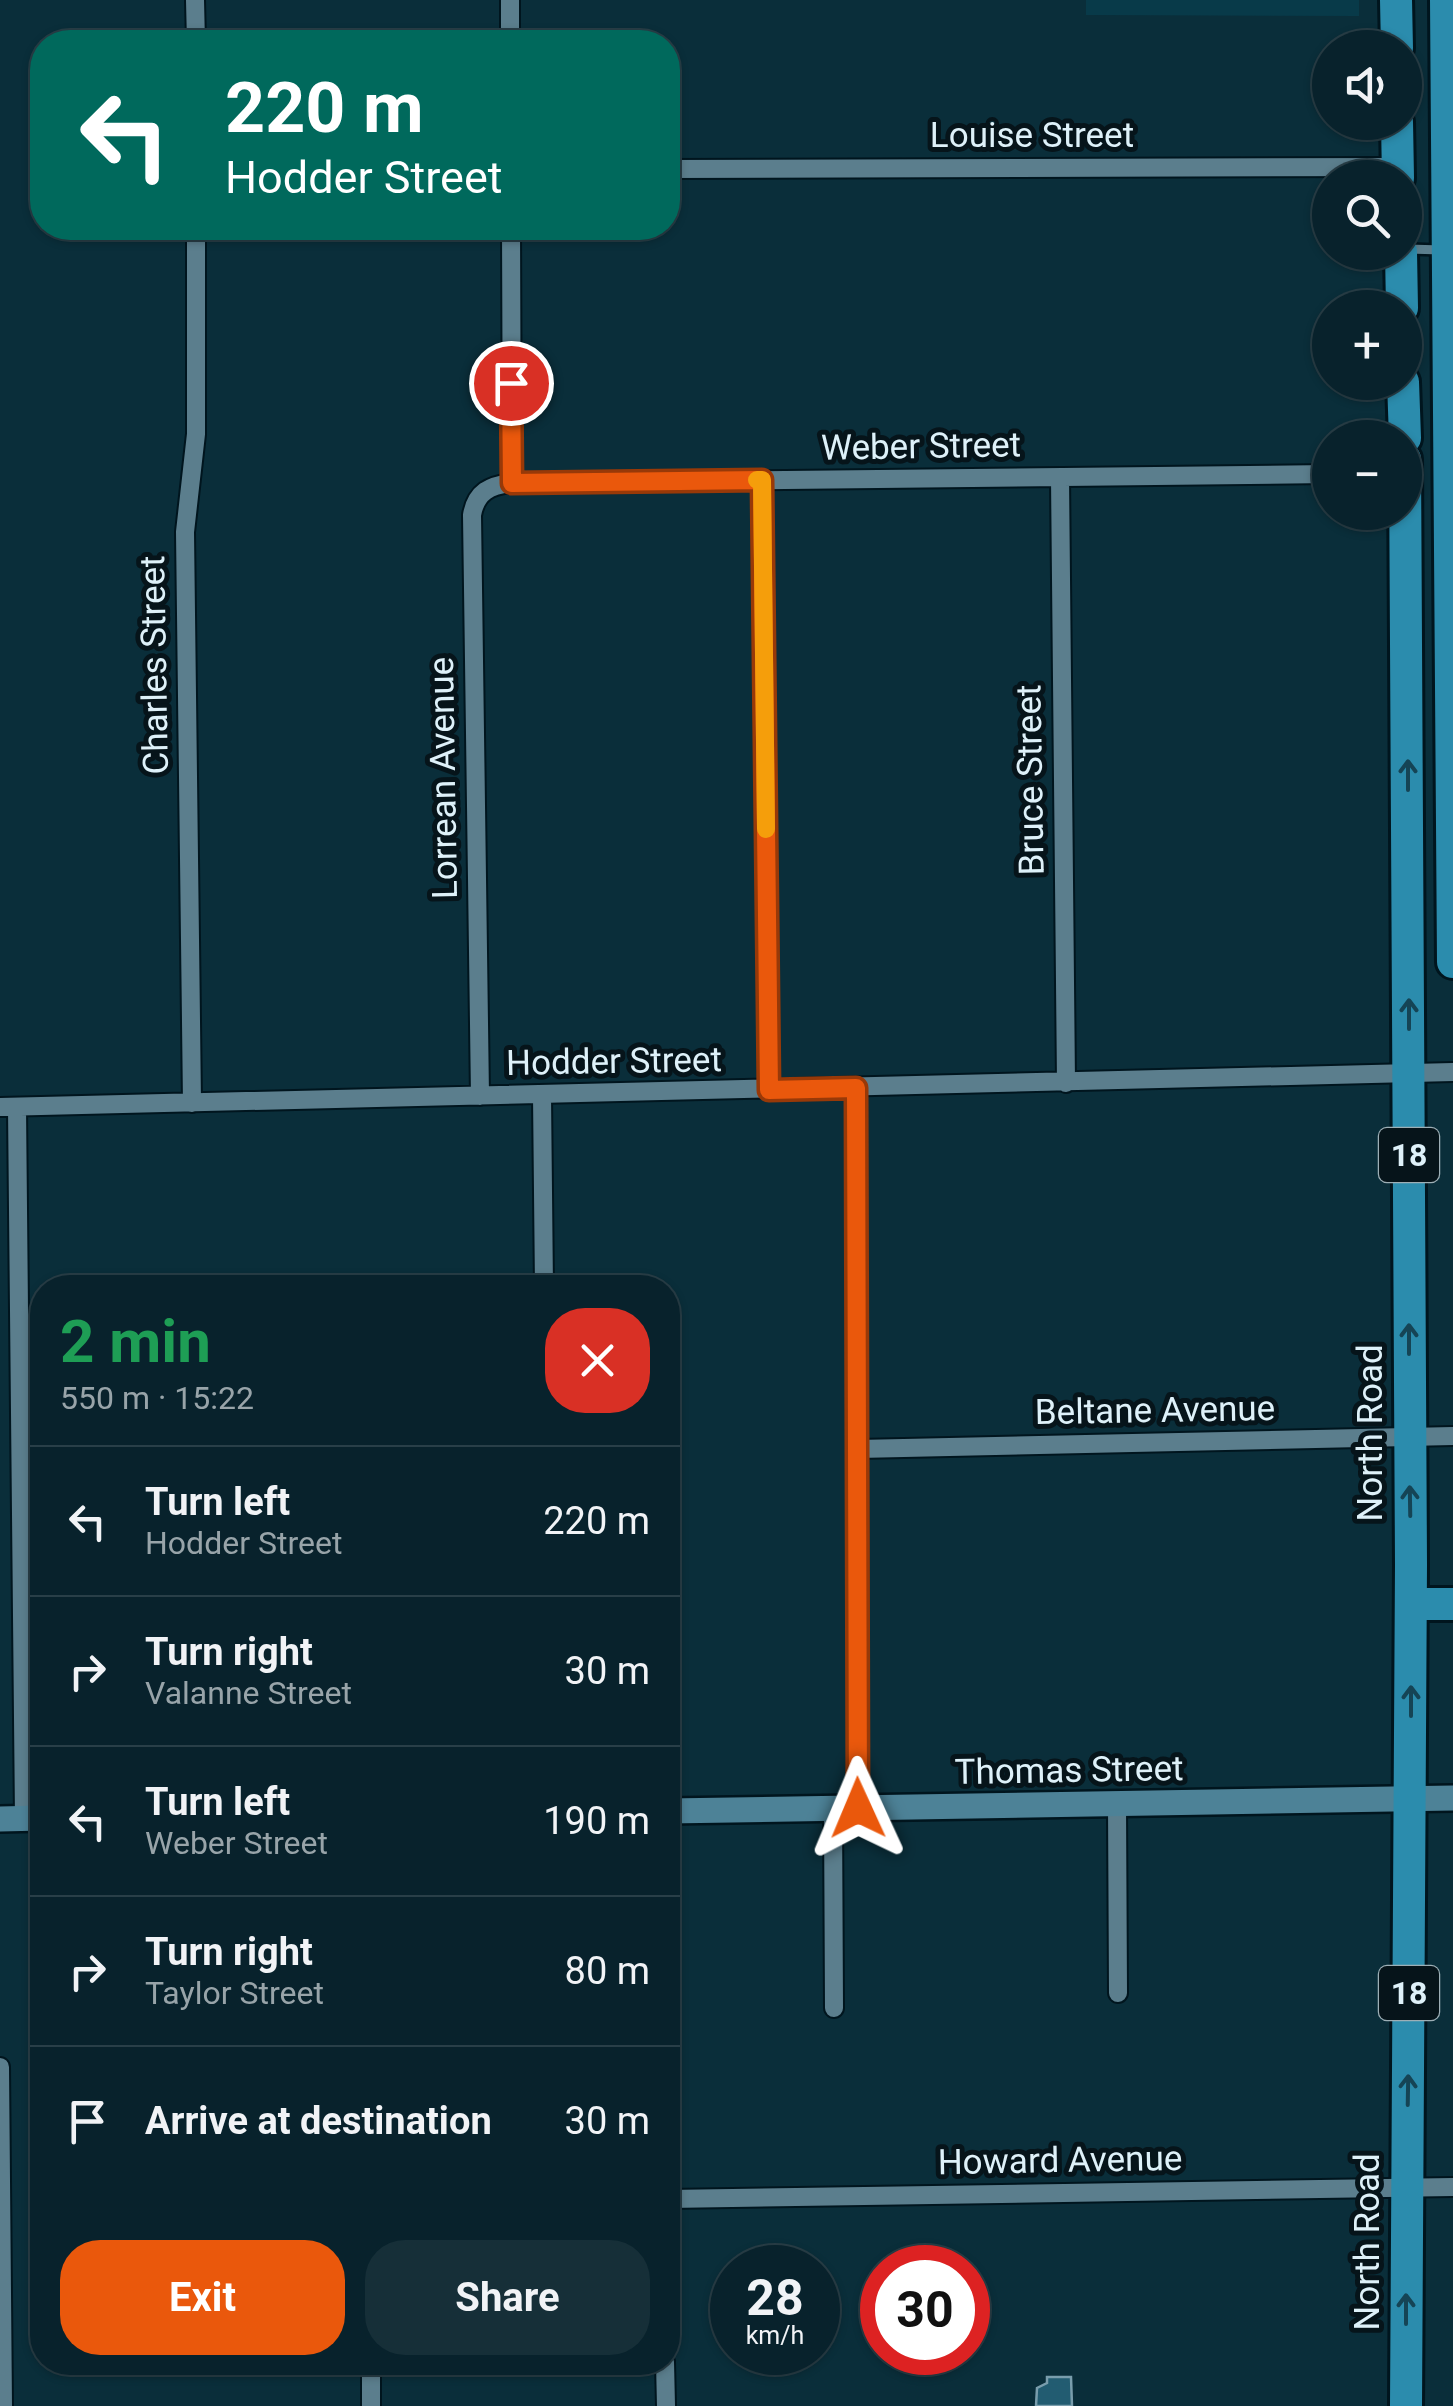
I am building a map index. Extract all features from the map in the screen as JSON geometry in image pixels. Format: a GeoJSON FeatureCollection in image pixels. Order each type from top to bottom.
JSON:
{"type":"FeatureCollection","features":[{"type":"Feature","properties":{"kind":"highway"},"geometry":{"type":"LineString","coordinates":[[1396,0],[1397,30]]}},
{"type":"Feature","properties":{"kind":"highway","name":"North Road"},"geometry":{"type":"LineString","coordinates":[[1406,2406],[1411,1799],[1410,1074],[1435,873],[1450,250],[1446,0]]}},
{"type":"Feature","properties":{"kind":"highway","name":"North Road"},"geometry":{"type":"LineString","coordinates":[[1409,530],[1435,873],[1453,962]]}},
{"type":"Feature","properties":{"kind":"highway"},"geometry":{"type":"LineString","coordinates":[[1411,1604],[1453,1604]]}},
{"type":"Feature","properties":{"kind":"street"},"geometry":{"type":"LineString","coordinates":[[196,0],[196,30]]}},
{"type":"Feature","properties":{"kind":"street"},"geometry":{"type":"LineString","coordinates":[[510,0],[510,30]]}},
{"type":"Feature","properties":{"kind":"street","name":"Louise Street"},"geometry":{"type":"LineString","coordinates":[[680,169],[1312,172]]}},
{"type":"Feature","properties":{"kind":"street","name":"Charles Street"},"geometry":{"type":"LineString","coordinates":[[192,1103],[186,532],[196,434],[196,240]]}},
{"type":"Feature","properties":{"kind":"street"},"geometry":{"type":"LineString","coordinates":[[511,240],[512,483]]}},
{"type":"Feature","properties":{"kind":"street","name":"Weber Street"},"geometry":{"type":"LineString","coordinates":[[512,483],[1312,474]]}},
{"type":"Feature","properties":{"kind":"street","name":"Bruce Street"},"geometry":{"type":"LineString","coordinates":[[1060,476],[1066,1083]]}},
{"type":"Feature","properties":{"kind":"street"},"geometry":{"type":"LineString","coordinates":[[762,480],[769,1090]]}},
{"type":"Feature","properties":{"kind":"street","name":"Lorrean Avenue"},"geometry":{"type":"LineString","coordinates":[[480,1096],[472,515],[475,503],[488,488],[512,483]]}},
{"type":"Feature","properties":{"kind":"street","name":"Hodder Street"},"geometry":{"type":"LineString","coordinates":[[9,1107],[1453,1072]]}},
{"type":"Feature","properties":{"kind":"street"},"geometry":{"type":"LineString","coordinates":[[834,2008],[846,1808],[858,1448],[856,1088]]}},
{"type":"Feature","properties":{"kind":"street"},"geometry":{"type":"LineString","coordinates":[[542,1095],[544,1275]]}},
{"type":"Feature","properties":{"kind":"street"},"geometry":{"type":"LineString","coordinates":[[9,1107],[22,1485],[22,1819]]}},
{"type":"Feature","properties":{"kind":"street","name":"Beltane Avenue"},"geometry":{"type":"LineString","coordinates":[[858,1448],[1453,1436]]}},
{"type":"Feature","properties":{"kind":"street"},"geometry":{"type":"LineString","coordinates":[[22,1485],[30,1485]]}},
{"type":"Feature","properties":{"kind":"street","name":"Thomas Street"},"geometry":{"type":"LineString","coordinates":[[680,1811],[1453,1798]]}},
{"type":"Feature","properties":{"kind":"street"},"geometry":{"type":"LineString","coordinates":[[1117,1804],[1118,1993]]}},
{"type":"Feature","properties":{"kind":"street"},"geometry":{"type":"LineString","coordinates":[[0,2067],[4,2406]]}},
{"type":"Feature","properties":{"kind":"street","name":"Howard Avenue"},"geometry":{"type":"LineString","coordinates":[[680,2199],[1453,2187]]}},
{"type":"Feature","properties":{"kind":"street"},"geometry":{"type":"LineString","coordinates":[[371,2375],[371,2406]]}},
{"type":"Feature","properties":{"kind":"street"},"geometry":{"type":"LineString","coordinates":[[665,2375],[666,2406]]}},
{"type":"Feature","properties":{"kind":"lane"},"geometry":{"type":"LineString","coordinates":[[1422,251],[1450,250]]}},
{"type":"Feature","properties":{"kind":"shaded area"},"geometry":{"type":"Polygon","coordinates":[[[1086,0],[1359,0],[1359,16],[1086,15],[1086,0]]]}},
{"type":"Feature","properties":{"kind":"building"},"geometry":{"type":"Polygon","coordinates":[[[1047,2377],[1071,2377],[1072,2406],[1036,2406],[1037,2388],[1047,2383],[1047,2377]]]}},
{"type":"Feature","properties":{"kind":"slow traffic"},"geometry":{"type":"LineString","coordinates":[[757,480],[762,480],[766,829]]}},
{"type":"Feature","properties":{"kind":"route"},"geometry":{"type":"LineString","coordinates":[[511,383],[512,483],[762,480],[769,1090],[856,1088],[858,1808]]}}]}
